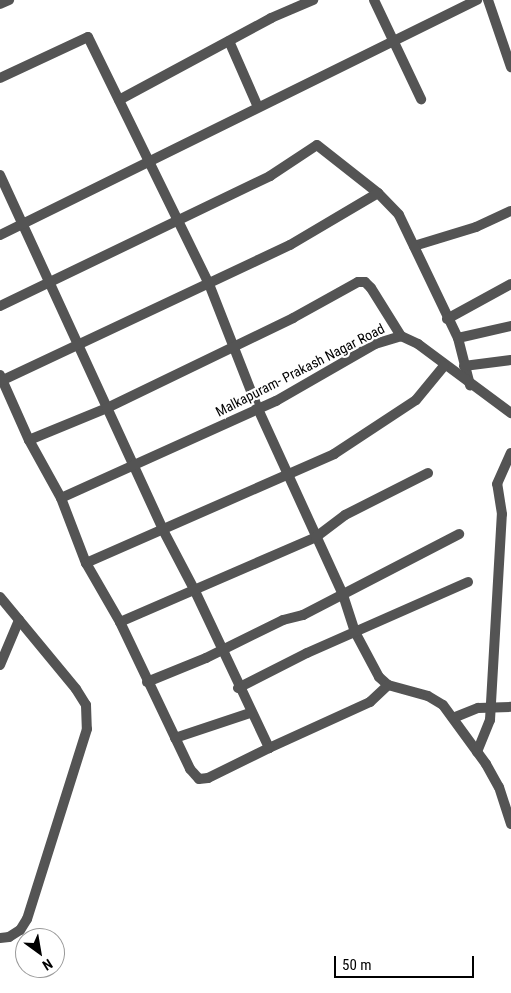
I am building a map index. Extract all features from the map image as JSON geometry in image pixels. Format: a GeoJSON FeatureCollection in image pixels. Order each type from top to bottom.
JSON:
{"type":"FeatureCollection","features":[{"type":"Feature","properties":{"kind":"street"},"geometry":{"type":"LineString","coordinates":[[0,4],[9,0]]}},
{"type":"Feature","properties":{"kind":"street"},"geometry":{"type":"LineString","coordinates":[[119,100],[229,41],[313,0]]}},
{"type":"Feature","properties":{"kind":"street"},"geometry":{"type":"LineString","coordinates":[[374,0],[421,99]]}},
{"type":"Feature","properties":{"kind":"street"},"geometry":{"type":"LineString","coordinates":[[0,235],[477,0]]}},
{"type":"Feature","properties":{"kind":"street"},"geometry":{"type":"LineString","coordinates":[[488,0],[511,67]]}},
{"type":"Feature","properties":{"kind":"street"},"geometry":{"type":"LineString","coordinates":[[0,78],[88,37],[150,162],[175,220],[209,284],[235,346],[258,409],[343,595],[355,632],[379,677],[388,685],[437,699],[486,764],[498,787],[511,824]]}},
{"type":"Feature","properties":{"kind":"street"},"geometry":{"type":"LineString","coordinates":[[229,41],[258,107]]}},
{"type":"Feature","properties":{"kind":"street"},"geometry":{"type":"LineString","coordinates":[[0,306],[97,262],[175,220],[270,176],[317,145],[378,193],[399,215],[447,320],[458,338],[470,385]]}},
{"type":"Feature","properties":{"kind":"street"},"geometry":{"type":"LineString","coordinates":[[0,174],[80,344],[163,530],[194,588],[238,688],[269,748]]}},
{"type":"Feature","properties":{"kind":"street"},"geometry":{"type":"LineString","coordinates":[[378,193],[290,244],[209,284],[80,344],[1,378],[29,440],[61,498],[86,563],[120,622],[146,682],[190,769],[199,779],[208,778],[370,702],[388,685]]}},
{"type":"Feature","properties":{"kind":"street"},"geometry":{"type":"LineString","coordinates":[[414,246],[476,227],[511,212]]}},
{"type":"Feature","properties":{"kind":"street"},"geometry":{"type":"LineString","coordinates":[[29,440],[107,408],[235,346],[344,289],[365,282],[401,336]]}},
{"type":"Feature","properties":{"kind":"street"},"geometry":{"type":"LineString","coordinates":[[447,320],[511,284]]}},
{"type":"Feature","properties":{"kind":"street"},"geometry":{"type":"LineString","coordinates":[[458,338],[511,326]]}},
{"type":"Feature","properties":{"kind":"street","name":"Malkapuram- Prakash Nagar Road"},"geometry":{"type":"LineString","coordinates":[[61,498],[258,409],[375,344],[401,336],[418,344],[444,366],[511,413]]}},
{"type":"Feature","properties":{"kind":"street"},"geometry":{"type":"LineString","coordinates":[[464,366],[511,360]]}},
{"type":"Feature","properties":{"kind":"street"},"geometry":{"type":"LineString","coordinates":[[86,563],[334,454],[416,400],[444,366]]}},
{"type":"Feature","properties":{"kind":"street"},"geometry":{"type":"LineString","coordinates":[[477,752],[490,720],[502,514],[497,484],[511,453]]}},
{"type":"Feature","properties":{"kind":"street"},"geometry":{"type":"LineString","coordinates":[[120,622],[194,588],[316,537],[345,515],[428,473]]}},
{"type":"Feature","properties":{"kind":"street"},"geometry":{"type":"LineString","coordinates":[[146,682],[222,651],[343,595],[459,534]]}},
{"type":"Feature","properties":{"kind":"street"},"geometry":{"type":"LineString","coordinates":[[238,688],[355,632],[468,582]]}},
{"type":"Feature","properties":{"kind":"street"},"geometry":{"type":"LineString","coordinates":[[0,597],[76,689],[86,705],[87,729],[27,918],[20,930],[9,937],[0,938]]}},
{"type":"Feature","properties":{"kind":"street"},"geometry":{"type":"LineString","coordinates":[[0,665],[19,620]]}},
{"type":"Feature","properties":{"kind":"street"},"geometry":{"type":"LineString","coordinates":[[453,718],[478,708],[509,707]]}},
{"type":"Feature","properties":{"kind":"street"},"geometry":{"type":"LineString","coordinates":[[175,738],[250,713]]}}]}
